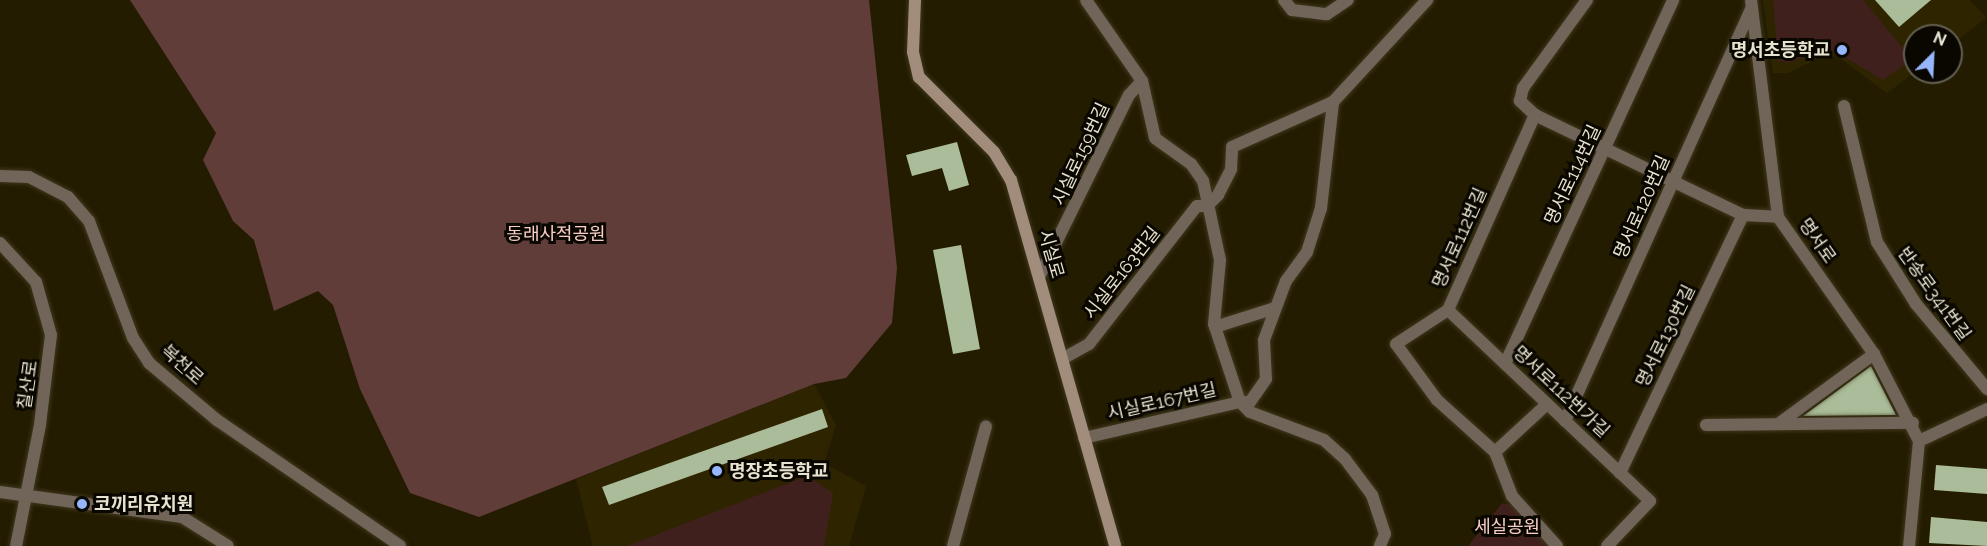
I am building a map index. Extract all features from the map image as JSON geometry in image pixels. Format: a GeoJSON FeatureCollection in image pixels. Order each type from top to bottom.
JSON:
{"type":"FeatureCollection","features":[{"type":"Feature","properties":{"kind":"main road","name":"시실로"},"geometry":{"type":"LineString","coordinates":[[915,0],[913,52],[919,77],[1007,170],[1115,546]]}},
{"type":"Feature","properties":{"kind":"street"},"geometry":{"type":"LineString","coordinates":[[1086,0],[1142,81]]}},
{"type":"Feature","properties":{"kind":"street"},"geometry":{"type":"LineString","coordinates":[[1284,0],[1292,10],[1327,14],[1348,0]]}},
{"type":"Feature","properties":{"kind":"street"},"geometry":{"type":"LineString","coordinates":[[1207,206],[1218,195],[1231,169],[1232,147],[1333,102],[1427,0]]}},
{"type":"Feature","properties":{"kind":"street"},"geometry":{"type":"LineString","coordinates":[[1587,0],[1523,88],[1520,101],[1535,115],[1743,215],[1778,217]]}},
{"type":"Feature","properties":{"kind":"street","name":"명서로114번길"},"geometry":{"type":"LineString","coordinates":[[1505,364],[1673,0]]}},
{"type":"Feature","properties":{"kind":"street","name":"명서로120번길"},"geometry":{"type":"LineString","coordinates":[[1565,421],[1752,4]]}},
{"type":"Feature","properties":{"kind":"street","name":"명서로"},"geometry":{"type":"LineString","coordinates":[[1752,4],[1778,217],[1874,354],[1913,423],[1918,441],[1909,546]]}},
{"type":"Feature","properties":{"kind":"street","name":"시실로159번길"},"geometry":{"type":"LineString","coordinates":[[1039,277],[1129,95],[1142,81]]}},
{"type":"Feature","properties":{"kind":"street","name":"시실로167번길"},"geometry":{"type":"LineString","coordinates":[[1084,438],[1240,402],[1215,327],[1220,260],[1199,173],[1155,138],[1142,81]]}},
{"type":"Feature","properties":{"kind":"street"},"geometry":{"type":"LineString","coordinates":[[1240,402],[1250,402],[1266,379],[1264,340],[1286,281],[1307,252],[1321,208],[1333,102]]}},
{"type":"Feature","properties":{"kind":"street","name":"반송로341번길"},"geometry":{"type":"LineString","coordinates":[[1844,106],[1877,242],[1916,304],[1987,389]]}},
{"type":"Feature","properties":{"kind":"street","name":"명서로112번길"},"geometry":{"type":"LineString","coordinates":[[1535,115],[1448,310],[1396,344],[1437,400],[1495,452],[1512,496],[1557,546]]}},
{"type":"Feature","properties":{"kind":"street","name":"복천로"},"geometry":{"type":"LineString","coordinates":[[0,176],[29,177],[68,197],[89,221],[134,338],[149,363],[218,420],[400,546]]}},
{"type":"Feature","properties":{"kind":"street","name":"시실로163번길"},"geometry":{"type":"LineString","coordinates":[[1062,358],[1089,344],[1197,206],[1207,206]]}},
{"type":"Feature","properties":{"kind":"street","name":"명서로130번길"},"geometry":{"type":"LineString","coordinates":[[1620,473],[1743,215]]}},
{"type":"Feature","properties":{"kind":"street","name":"칠산로"},"geometry":{"type":"LineString","coordinates":[[0,243],[36,282],[49,317],[45,394],[16,546]]}},
{"type":"Feature","properties":{"kind":"street"},"geometry":{"type":"LineString","coordinates":[[1215,327],[1275,308]]}},
{"type":"Feature","properties":{"kind":"street","name":"명서로112번가길"},"geometry":{"type":"LineString","coordinates":[[1448,310],[1650,501],[1607,546]]}},
{"type":"Feature","properties":{"kind":"street"},"geometry":{"type":"LineString","coordinates":[[1778,425],[1874,354]]}},
{"type":"Feature","properties":{"kind":"street"},"geometry":{"type":"LineString","coordinates":[[1240,402],[1250,412],[1323,440],[1345,459],[1372,495],[1385,534],[1380,546]]}},
{"type":"Feature","properties":{"kind":"street"},"geometry":{"type":"LineString","coordinates":[[1495,452],[1547,404]]}},
{"type":"Feature","properties":{"kind":"street"},"geometry":{"type":"LineString","coordinates":[[1918,441],[1987,409]]}},
{"type":"Feature","properties":{"kind":"street"},"geometry":{"type":"LineString","coordinates":[[1706,425],[1913,423]]}},
{"type":"Feature","properties":{"kind":"street"},"geometry":{"type":"LineString","coordinates":[[953,546],[986,426]]}},
{"type":"Feature","properties":{"kind":"street"},"geometry":{"type":"LineString","coordinates":[[0,492],[182,517],[228,546]]}},
{"type":"Feature","properties":{"kind":"shaded area","name":"명서초등학교"},"geometry":{"type":"Polygon","coordinates":[[[1763,0],[1970,0],[1986,18],[1963,36],[1963,24],[1903,24],[1903,81],[1887,93],[1837,56],[1819,58],[1788,73],[1773,73],[1763,0]]]}},
{"type":"Feature","properties":{"kind":"shaded area","name":"명장초등학교"},"geometry":{"type":"Polygon","coordinates":[[[814,384],[836,425],[824,463],[866,486],[849,546],[593,546],[576,479],[814,384]]]}},
{"type":"Feature","properties":{"kind":"green space","name":"동래사적공원"},"geometry":{"type":"Polygon","coordinates":[[[130,0],[869,0],[897,268],[892,323],[846,378],[814,384],[479,517],[410,493],[360,389],[333,305],[318,291],[274,311],[254,240],[233,221],[203,160],[216,133],[130,0]]]}},
{"type":"Feature","properties":{"kind":"green space"},"geometry":{"type":"Polygon","coordinates":[[[1773,0],[1863,0],[1903,48],[1903,66],[1883,80],[1836,52],[1818,52],[1788,63],[1778,60],[1773,0]]]}},
{"type":"Feature","properties":{"kind":"green space"},"geometry":{"type":"Polygon","coordinates":[[[807,476],[833,493],[824,546],[627,546],[807,476]]]}},
{"type":"Feature","properties":{"kind":"green space","name":"세실공원"},"geometry":{"type":"Polygon","coordinates":[[[1502,503],[1515,506],[1551,546],[1468,546],[1502,503]]]}},
{"type":"Feature","properties":{"kind":"building"},"geometry":{"type":"Polygon","coordinates":[[[1875,0],[1931,0],[1899,27],[1875,0]]]}},
{"type":"Feature","properties":{"kind":"building"},"geometry":{"type":"Polygon","coordinates":[[[957,142],[969,185],[949,191],[942,168],[912,176],[906,155],[957,142]]]}},
{"type":"Feature","properties":{"kind":"building"},"geometry":{"type":"Polygon","coordinates":[[[961,245],[980,349],[953,354],[933,250],[961,245]]]}},
{"type":"Feature","properties":{"kind":"building"},"geometry":{"type":"Polygon","coordinates":[[[1871,366],[1896,415],[1803,416],[1871,366]]]}},
{"type":"Feature","properties":{"kind":"building"},"geometry":{"type":"Polygon","coordinates":[[[822,409],[828,427],[609,505],[602,487],[822,409]]]}},
{"type":"Feature","properties":{"kind":"building"},"geometry":{"type":"Polygon","coordinates":[[[1936,465],[1987,469],[1987,494],[1934,490],[1936,465]]]}},
{"type":"Feature","properties":{"kind":"building"},"geometry":{"type":"Polygon","coordinates":[[[1931,517],[1987,522],[1987,546],[1929,543],[1931,517]]]}},
{"type":"Feature","properties":{"kind":"place","name":"명서초등학교"},"geometry":{"type":"Point","coordinates":[1842,50]}},
{"type":"Feature","properties":{"kind":"place","name":"명장초등학교"},"geometry":{"type":"Point","coordinates":[717,471]}},
{"type":"Feature","properties":{"kind":"place","name":"코끼리유치원"},"geometry":{"type":"Point","coordinates":[82,504]}}]}
